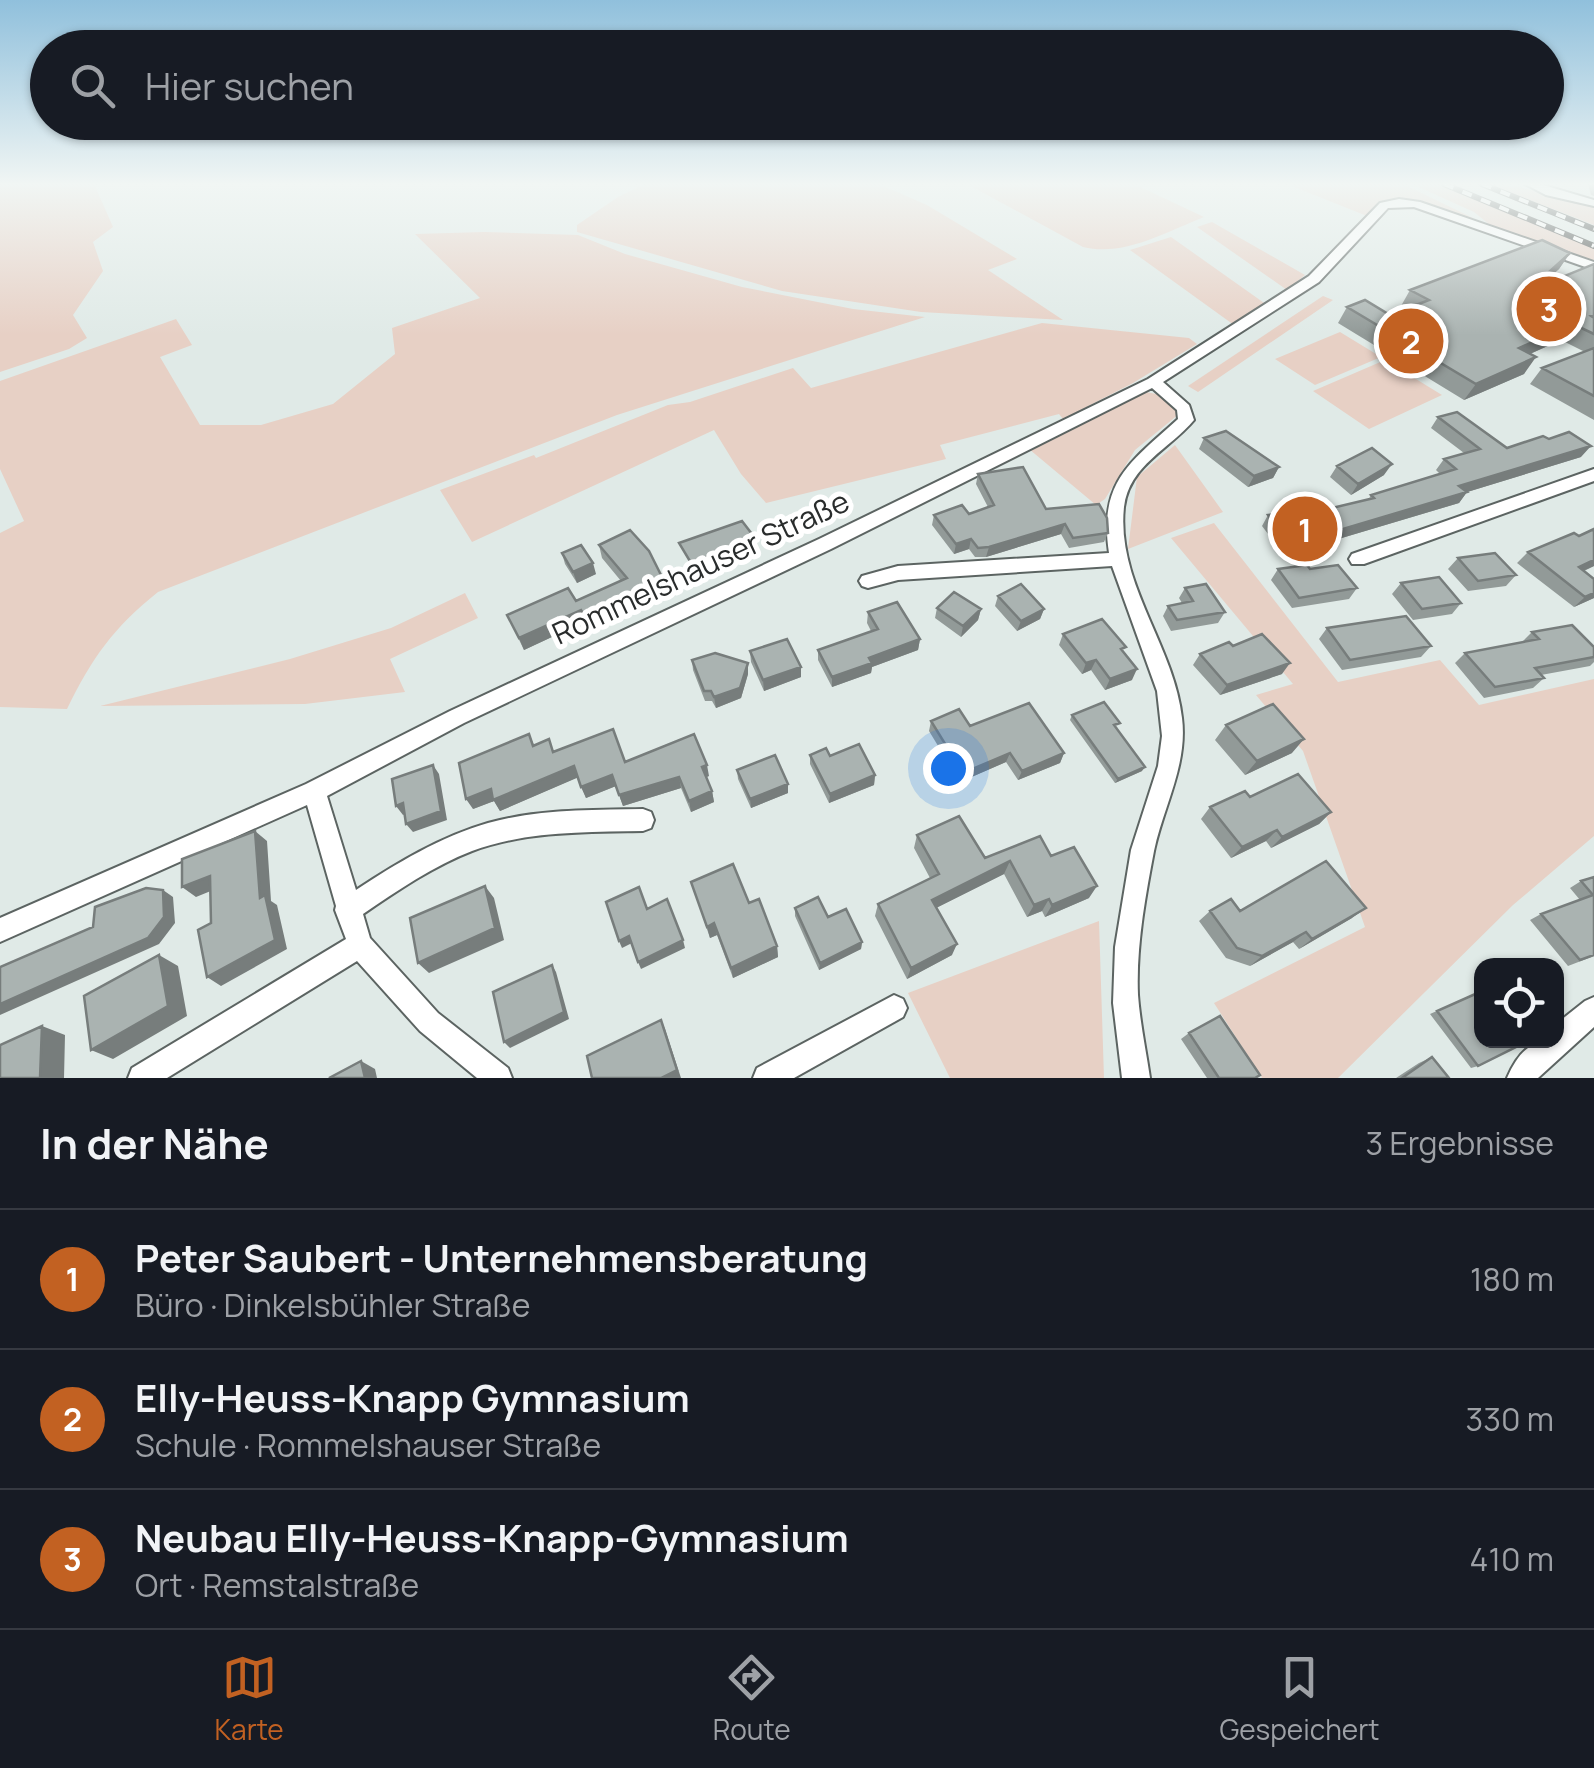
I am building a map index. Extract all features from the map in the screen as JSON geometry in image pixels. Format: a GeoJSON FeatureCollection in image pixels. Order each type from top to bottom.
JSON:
{"type":"FeatureCollection","features":[{"type":"Feature","properties":{"kind":"street","name":"Rommelshauser Straße"},"geometry":{"type":"LineString","coordinates":[[0,930],[314,792],[457,717],[842,536],[1153,382],[1270,311],[1314,279],[1359,234]]}},
{"type":"Feature","properties":{"kind":"street","name":"Rommelshauser Straße"},"geometry":{"type":"LineString","coordinates":[[1503,234],[1594,266]]}},
{"type":"Feature","properties":{"kind":"street"},"geometry":{"type":"LineString","coordinates":[[1136,1078],[1125,979],[1146,834],[1172,766],[1172,720],[1166,678],[1117,559],[1116,502],[1129,471],[1186,420],[1184,408],[1153,382]]}},
{"type":"Feature","properties":{"kind":"street"},"geometry":{"type":"LineString","coordinates":[[1358,559],[1594,475]]}},
{"type":"Feature","properties":{"kind":"street"},"geometry":{"type":"LineString","coordinates":[[868,582],[898,573],[1117,559]]}},
{"type":"Feature","properties":{"kind":"street"},"geometry":{"type":"LineString","coordinates":[[314,792],[346,910],[360,945],[429,1022],[498,1078]]}},
{"type":"Feature","properties":{"kind":"street"},"geometry":{"type":"LineString","coordinates":[[346,910],[417,864],[488,834],[546,824],[643,820]]}},
{"type":"Feature","properties":{"kind":"street"},"geometry":{"type":"LineString","coordinates":[[142,1078],[360,945]]}},
{"type":"Feature","properties":{"kind":"street"},"geometry":{"type":"LineString","coordinates":[[768,1078],[894,1008]]}},
{"type":"Feature","properties":{"kind":"street"},"geometry":{"type":"LineString","coordinates":[[1522,1078],[1536,1059],[1594,1010]]}},
{"type":"Feature","properties":{"kind":"shaded area"},"geometry":{"type":"Polygon","coordinates":[[[0,234],[103,234],[93,242],[103,271],[73,315],[87,338],[69,349],[0,372],[0,234]]]}},
{"type":"Feature","properties":{"kind":"shaded area"},"geometry":{"type":"Polygon","coordinates":[[[415,234],[578,235],[625,254],[742,287],[853,309],[925,317],[617,415],[158,592],[105,645],[67,709],[0,707],[0,533],[24,521],[0,469],[0,381],[176,319],[192,345],[160,357],[200,425],[261,425],[333,404],[395,354],[392,328],[480,298],[415,234]]]}},
{"type":"Feature","properties":{"kind":"shaded area"},"geometry":{"type":"Polygon","coordinates":[[[585,234],[976,234],[1017,259],[988,270],[1063,320],[921,312],[782,291],[585,234]]]}},
{"type":"Feature","properties":{"kind":"shaded area"},"geometry":{"type":"Polygon","coordinates":[[[1060,234],[1161,234],[1114,249],[1083,247],[1060,234]]]}},
{"type":"Feature","properties":{"kind":"shaded area"},"geometry":{"type":"Polygon","coordinates":[[[1207,234],[1234,234],[1305,275],[1287,290],[1207,234]]]}},
{"type":"Feature","properties":{"kind":"shaded area"},"geometry":{"type":"Polygon","coordinates":[[[1517,234],[1561,234],[1594,248],[1594,261],[1517,234]]]}},
{"type":"Feature","properties":{"kind":"shaded area"},"geometry":{"type":"Polygon","coordinates":[[[1171,237],[1267,305],[1234,325],[1130,250],[1171,237]]]}},
{"type":"Feature","properties":{"kind":"shaded area"},"geometry":{"type":"Polygon","coordinates":[[[1323,296],[1333,300],[1198,392],[1188,386],[1323,296]]]}},
{"type":"Feature","properties":{"kind":"shaded area"},"geometry":{"type":"Polygon","coordinates":[[[1042,323],[1189,338],[1197,344],[1063,419],[1059,414],[940,445],[946,459],[766,503],[741,474],[714,430],[472,542],[440,490],[534,455],[536,458],[668,405],[690,402],[793,368],[811,388],[1042,323]]]}},
{"type":"Feature","properties":{"kind":"shaded area"},"geometry":{"type":"Polygon","coordinates":[[[1340,332],[1381,357],[1315,385],[1275,359],[1340,332]]]}},
{"type":"Feature","properties":{"kind":"shaded area"},"geometry":{"type":"Polygon","coordinates":[[[1385,360],[1442,395],[1369,429],[1313,391],[1385,360]]]}},
{"type":"Feature","properties":{"kind":"shaded area"},"geometry":{"type":"Polygon","coordinates":[[[1146,392],[1161,395],[1179,414],[1135,450],[1105,499],[1096,505],[1029,449],[1146,392]]]}},
{"type":"Feature","properties":{"kind":"shaded area"},"geometry":{"type":"Polygon","coordinates":[[[1175,445],[1223,512],[1128,549],[1137,477],[1175,445]]]}},
{"type":"Feature","properties":{"kind":"shaded area"},"geometry":{"type":"Polygon","coordinates":[[[1214,523],[1338,682],[1440,660],[1479,705],[1594,679],[1594,836],[1513,905],[1338,1078],[1262,1078],[1214,1003],[1365,927],[1303,751],[1256,695],[1293,684],[1171,538],[1214,523]]]}},
{"type":"Feature","properties":{"kind":"shaded area"},"geometry":{"type":"Polygon","coordinates":[[[465,593],[478,618],[390,659],[405,692],[305,704],[100,706],[290,659],[391,628],[465,593]]]}},
{"type":"Feature","properties":{"kind":"shaded area"},"geometry":{"type":"Polygon","coordinates":[[[1099,921],[1104,1078],[950,1078],[908,993],[1099,921]]]}},
{"type":"Feature","properties":{"kind":"building"},"geometry":{"type":"Polygon","coordinates":[[[1542,240],[1570,253],[1528,291],[1594,264],[1594,334],[1573,324],[1519,348],[1536,357],[1476,384],[1347,307],[1365,300],[1390,315],[1429,300],[1410,290],[1542,240]]]}},
{"type":"Feature","properties":{"kind":"building"},"geometry":{"type":"Polygon","coordinates":[[[1594,348],[1594,396],[1542,368],[1594,348]]]}},
{"type":"Feature","properties":{"kind":"building"},"geometry":{"type":"Polygon","coordinates":[[[1457,412],[1507,448],[1569,432],[1591,446],[1459,486],[1467,492],[1343,529],[1283,536],[1268,515],[1308,509],[1311,513],[1374,498],[1371,495],[1456,469],[1444,459],[1480,449],[1438,417],[1457,412]]]}},
{"type":"Feature","properties":{"kind":"building"},"geometry":{"type":"Polygon","coordinates":[[[1226,431],[1279,467],[1254,476],[1204,438],[1226,431]]]}},
{"type":"Feature","properties":{"kind":"building"},"geometry":{"type":"Polygon","coordinates":[[[1372,448],[1392,464],[1358,484],[1337,466],[1372,448]]]}},
{"type":"Feature","properties":{"kind":"building"},"geometry":{"type":"Polygon","coordinates":[[[1023,467],[1046,509],[1099,504],[1107,518],[1108,533],[1073,538],[1065,524],[989,547],[978,548],[971,539],[956,544],[934,515],[962,505],[969,514],[994,505],[978,474],[1023,467]]]}},
{"type":"Feature","properties":{"kind":"building"},"geometry":{"type":"Polygon","coordinates":[[[742,521],[755,538],[691,563],[679,543],[742,521]]]}},
{"type":"Feature","properties":{"kind":"building"},"geometry":{"type":"Polygon","coordinates":[[[1594,529],[1594,560],[1579,567],[1594,579],[1594,593],[1585,597],[1528,552],[1574,533],[1579,536],[1594,529]]]}},
{"type":"Feature","properties":{"kind":"building"},"geometry":{"type":"Polygon","coordinates":[[[630,530],[649,551],[665,583],[640,592],[639,589],[584,615],[581,610],[519,638],[507,615],[568,588],[576,601],[627,578],[599,545],[630,530]]]}},
{"type":"Feature","properties":{"kind":"building"},"geometry":{"type":"Polygon","coordinates":[[[581,545],[593,563],[573,572],[562,553],[581,545]]]}},
{"type":"Feature","properties":{"kind":"building"},"geometry":{"type":"Polygon","coordinates":[[[1495,553],[1516,575],[1478,581],[1458,558],[1495,553]]]}},
{"type":"Feature","properties":{"kind":"building"},"geometry":{"type":"Polygon","coordinates":[[[1307,565],[1310,569],[1338,565],[1357,588],[1299,598],[1278,569],[1307,565]]]}},
{"type":"Feature","properties":{"kind":"building"},"geometry":{"type":"Polygon","coordinates":[[[1439,577],[1461,603],[1422,609],[1401,583],[1439,577]]]}},
{"type":"Feature","properties":{"kind":"building"},"geometry":{"type":"Polygon","coordinates":[[[1021,584],[1044,609],[1021,621],[998,596],[1021,584]]]}},
{"type":"Feature","properties":{"kind":"building"},"geometry":{"type":"Polygon","coordinates":[[[1206,584],[1225,612],[1177,620],[1168,606],[1193,601],[1185,588],[1206,584]]]}},
{"type":"Feature","properties":{"kind":"building"},"geometry":{"type":"Polygon","coordinates":[[[954,592],[981,609],[963,626],[937,608],[954,592]]]}},
{"type":"Feature","properties":{"kind":"building"},"geometry":{"type":"Polygon","coordinates":[[[897,602],[920,639],[869,658],[872,663],[832,677],[818,650],[878,629],[868,612],[897,602]]]}},
{"type":"Feature","properties":{"kind":"building"},"geometry":{"type":"Polygon","coordinates":[[[1406,616],[1431,646],[1350,660],[1327,628],[1406,616]]]}},
{"type":"Feature","properties":{"kind":"building"},"geometry":{"type":"Polygon","coordinates":[[[1102,619],[1126,647],[1121,649],[1137,669],[1110,679],[1096,660],[1086,663],[1063,634],[1102,619]]]}},
{"type":"Feature","properties":{"kind":"building"},"geometry":{"type":"Polygon","coordinates":[[[1572,625],[1594,647],[1594,657],[1535,668],[1544,678],[1495,687],[1465,653],[1539,639],[1532,632],[1572,625]]]}},
{"type":"Feature","properties":{"kind":"building"},"geometry":{"type":"Polygon","coordinates":[[[1262,634],[1290,663],[1227,685],[1200,654],[1229,642],[1233,646],[1262,634]]]}},
{"type":"Feature","properties":{"kind":"building"},"geometry":{"type":"Polygon","coordinates":[[[787,639],[801,667],[763,680],[750,651],[787,639]]]}},
{"type":"Feature","properties":{"kind":"building"},"geometry":{"type":"Polygon","coordinates":[[[715,653],[748,663],[740,688],[714,697],[711,691],[704,691],[692,660],[715,653]]]}},
{"type":"Feature","properties":{"kind":"building"},"geometry":{"type":"Polygon","coordinates":[[[1104,702],[1120,723],[1114,725],[1145,767],[1118,779],[1072,715],[1104,702]]]}},
{"type":"Feature","properties":{"kind":"building"},"geometry":{"type":"Polygon","coordinates":[[[1029,703],[1064,753],[1022,771],[1010,753],[963,773],[931,721],[959,709],[970,726],[1029,703]]]}},
{"type":"Feature","properties":{"kind":"building"},"geometry":{"type":"Polygon","coordinates":[[[1273,704],[1304,739],[1257,761],[1226,725],[1273,704]]]}},
{"type":"Feature","properties":{"kind":"building"},"geometry":{"type":"Polygon","coordinates":[[[613,729],[625,762],[694,734],[707,765],[702,767],[712,791],[689,801],[679,777],[619,795],[612,775],[581,787],[574,766],[493,800],[491,789],[466,799],[459,763],[529,734],[533,746],[549,739],[553,752],[613,729]]]}},
{"type":"Feature","properties":{"kind":"building"},"geometry":{"type":"Polygon","coordinates":[[[859,744],[875,775],[830,794],[810,755],[826,748],[830,756],[859,744]]]}},
{"type":"Feature","properties":{"kind":"building"},"geometry":{"type":"Polygon","coordinates":[[[775,755],[788,784],[750,799],[737,770],[775,755]]]}},
{"type":"Feature","properties":{"kind":"building"},"geometry":{"type":"Polygon","coordinates":[[[433,765],[441,811],[406,824],[403,803],[396,806],[392,779],[433,765]]]}},
{"type":"Feature","properties":{"kind":"building"},"geometry":{"type":"Polygon","coordinates":[[[1298,774],[1331,812],[1282,837],[1277,830],[1242,847],[1210,807],[1245,791],[1250,797],[1298,774]]]}},
{"type":"Feature","properties":{"kind":"building"},"geometry":{"type":"Polygon","coordinates":[[[959,816],[985,858],[1040,836],[1051,856],[1074,847],[1097,886],[1052,905],[1049,899],[1034,905],[1010,861],[932,900],[957,944],[911,968],[878,904],[939,874],[917,835],[959,816]]]}},
{"type":"Feature","properties":{"kind":"building"},"geometry":{"type":"Polygon","coordinates":[[[255,831],[260,898],[265,895],[275,940],[207,977],[198,930],[211,923],[210,876],[182,887],[182,859],[255,831]]]}},
{"type":"Feature","properties":{"kind":"building"},"geometry":{"type":"Polygon","coordinates":[[[1326,861],[1366,908],[1312,939],[1306,932],[1262,956],[1237,948],[1210,911],[1231,899],[1240,911],[1326,861]]]}},
{"type":"Feature","properties":{"kind":"building"},"geometry":{"type":"Polygon","coordinates":[[[733,864],[749,903],[759,899],[777,946],[731,968],[714,923],[707,927],[691,882],[733,864]]]}},
{"type":"Feature","properties":{"kind":"building"},"geometry":{"type":"Polygon","coordinates":[[[1594,877],[1594,955],[1580,960],[1541,914],[1593,895],[1581,881],[1594,877]]]}},
{"type":"Feature","properties":{"kind":"building"},"geometry":{"type":"Polygon","coordinates":[[[485,886],[495,928],[418,963],[410,918],[485,886]]]}},
{"type":"Feature","properties":{"kind":"building"},"geometry":{"type":"Polygon","coordinates":[[[639,887],[647,909],[667,899],[683,940],[638,962],[629,936],[619,941],[606,902],[639,887]]]}},
{"type":"Feature","properties":{"kind":"building"},"geometry":{"type":"Polygon","coordinates":[[[146,888],[163,890],[164,917],[148,938],[0,1004],[0,967],[93,927],[95,907],[146,888]]]}},
{"type":"Feature","properties":{"kind":"building"},"geometry":{"type":"Polygon","coordinates":[[[818,897],[828,917],[846,909],[862,942],[820,963],[795,908],[818,897]]]}},
{"type":"Feature","properties":{"kind":"building"},"geometry":{"type":"Polygon","coordinates":[[[159,955],[168,1006],[91,1050],[84,996],[159,955]]]}},
{"type":"Feature","properties":{"kind":"building"},"geometry":{"type":"Polygon","coordinates":[[[552,965],[564,1012],[504,1042],[493,992],[552,965]]]}},
{"type":"Feature","properties":{"kind":"building"},"geometry":{"type":"Polygon","coordinates":[[[1474,995],[1474,1048],[1514,1048],[1478,1066],[1437,1011],[1474,995]]]}},
{"type":"Feature","properties":{"kind":"building"},"geometry":{"type":"Polygon","coordinates":[[[1220,1016],[1260,1075],[1219,1078],[1189,1033],[1220,1016]]]}},
{"type":"Feature","properties":{"kind":"building"},"geometry":{"type":"Polygon","coordinates":[[[661,1020],[677,1070],[661,1078],[592,1078],[587,1056],[661,1020]]]}},
{"type":"Feature","properties":{"kind":"building"},"geometry":{"type":"Polygon","coordinates":[[[42,1026],[40,1078],[0,1078],[0,1045],[42,1026]]]}},
{"type":"Feature","properties":{"kind":"building"},"geometry":{"type":"Polygon","coordinates":[[[1432,1057],[1449,1078],[1402,1078],[1432,1057]]]}},
{"type":"Feature","properties":{"kind":"building"},"geometry":{"type":"Polygon","coordinates":[[[361,1061],[365,1078],[329,1078],[361,1061]]]}},
{"type":"Feature","properties":{"kind":"railway"},"geometry":{"type":"LineString","coordinates":[[1566,234],[1594,246]]}},
{"type":"Feature","properties":{"kind":"place","name":"Neubau Elly-Heuss-Knapp-Gymnasium"},"geometry":{"type":"Point","coordinates":[1549,309]}},
{"type":"Feature","properties":{"kind":"place","name":"Elly-Heuss-Knapp Gymnasium"},"geometry":{"type":"Point","coordinates":[1411,341]}},
{"type":"Feature","properties":{"kind":"place","name":"Peter Saubert - Unternehmensberatung"},"geometry":{"type":"Point","coordinates":[1305,529]}}]}
